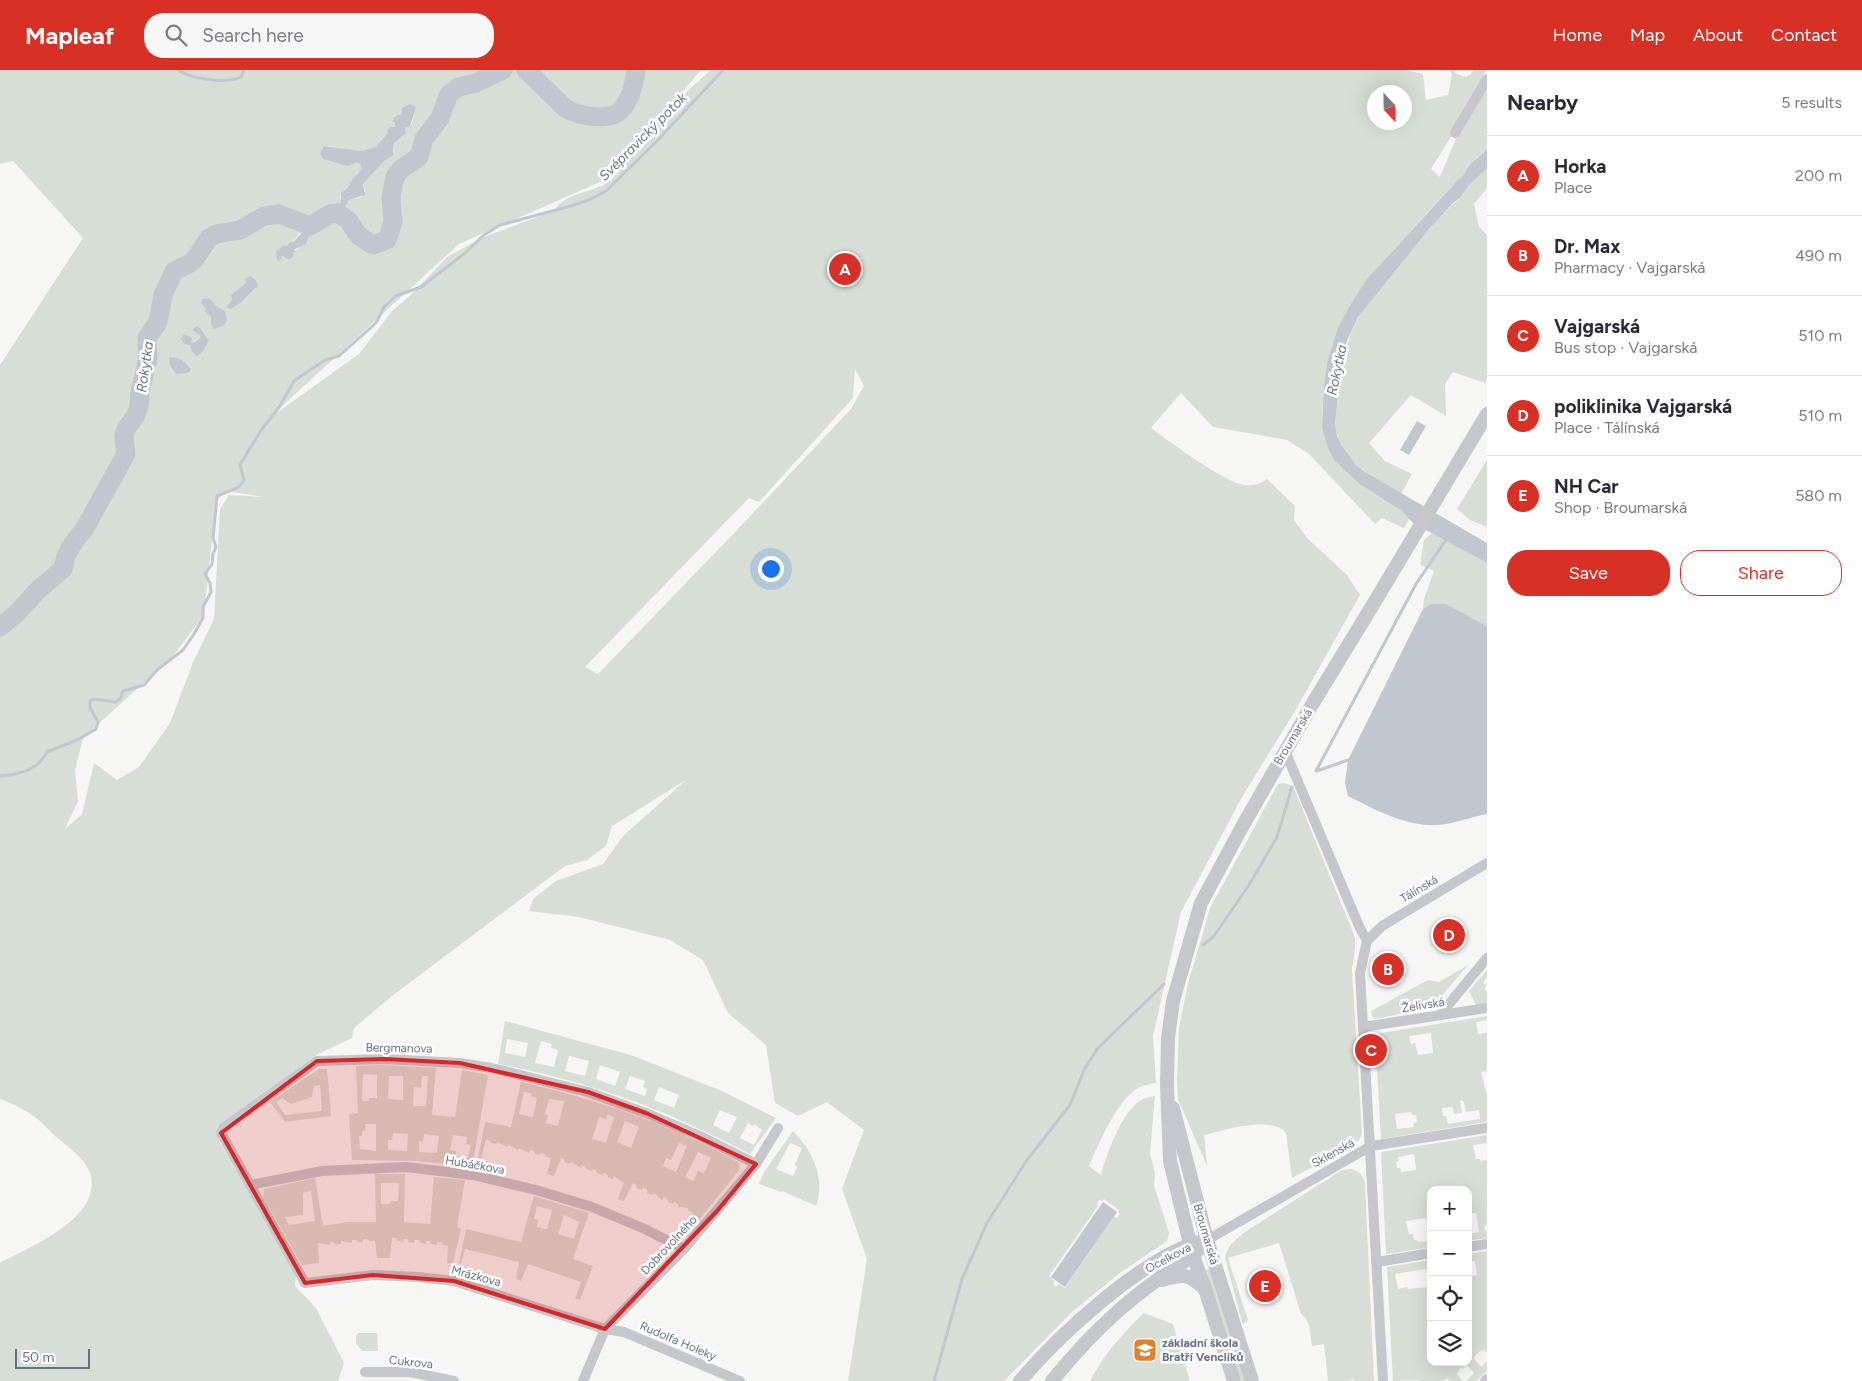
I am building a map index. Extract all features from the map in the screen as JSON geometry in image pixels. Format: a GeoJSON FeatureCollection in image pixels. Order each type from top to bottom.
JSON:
{"type":"FeatureCollection","features":[{"type":"Feature","properties":{"kind":"street"},"geometry":{"type":"LineString","coordinates":[[1455,133],[1487,79]]}},
{"type":"Feature","properties":{"kind":"street","name":"Broumarská"},"geometry":{"type":"LineString","coordinates":[[1234,1381],[1192,1250],[1170,1161],[1167,1086],[1168,1038],[1174,1001],[1201,903],[1268,778],[1487,414]]}},
{"type":"Feature","properties":{"kind":"street"},"geometry":{"type":"LineString","coordinates":[[1285,751],[1367,941],[1360,973],[1383,1381]]}},
{"type":"Feature","properties":{"kind":"street","name":"Tálínská"},"geometry":{"type":"LineString","coordinates":[[1367,941],[1382,926],[1487,863]]}},
{"type":"Feature","properties":{"kind":"street"},"geometry":{"type":"LineString","coordinates":[[1440,1015],[1487,958]]}},
{"type":"Feature","properties":{"kind":"street","name":"Želivská"},"geometry":{"type":"LineString","coordinates":[[1363,1027],[1487,1008]]}},
{"type":"Feature","properties":{"kind":"street","name":"Bergmanova"},"geometry":{"type":"LineString","coordinates":[[306,1283],[221,1133],[223,1128],[317,1061],[385,1058],[460,1063],[492,1068],[588,1092],[700,1136],[756,1164]]}},
{"type":"Feature","properties":{"kind":"street","name":"Broumarská"},"geometry":{"type":"LineString","coordinates":[[1167,1086],[1207,1240],[1252,1381]]}},
{"type":"Feature","properties":{"kind":"street","name":"Dobrovolného"},"geometry":{"type":"LineString","coordinates":[[584,1381],[605,1329],[684,1249],[756,1164],[778,1128]]}},
{"type":"Feature","properties":{"kind":"street","name":"Sklenská"},"geometry":{"type":"LineString","coordinates":[[1207,1240],[1371,1146],[1487,1128]]}},
{"type":"Feature","properties":{"kind":"street","name":"Hubáčkova"},"geometry":{"type":"LineString","coordinates":[[250,1185],[322,1171],[397,1167],[473,1175],[536,1190],[592,1207],[645,1229],[684,1249]]}},
{"type":"Feature","properties":{"kind":"street","name":"Ocelkova"},"geometry":{"type":"LineString","coordinates":[[1052,1381],[1104,1322],[1192,1250],[1207,1240]]}},
{"type":"Feature","properties":{"kind":"street"},"geometry":{"type":"LineString","coordinates":[[1472,1246],[1487,1244]]}},
{"type":"Feature","properties":{"kind":"street","name":"Ocelkova"},"geometry":{"type":"LineString","coordinates":[[1020,1381],[1081,1319],[1136,1275],[1174,1252],[1192,1250]]}},
{"type":"Feature","properties":{"kind":"street"},"geometry":{"type":"LineString","coordinates":[[1377,1262],[1427,1254]]}},
{"type":"Feature","properties":{"kind":"street","name":"Mrázkova"},"geometry":{"type":"LineString","coordinates":[[306,1283],[373,1275],[454,1281],[605,1329]]}},
{"type":"Feature","properties":{"kind":"street"},"geometry":{"type":"LineString","coordinates":[[1152,1283],[1185,1275],[1194,1278],[1205,1289]]}},
{"type":"Feature","properties":{"kind":"street","name":"Rudolfa Holeky"},"geometry":{"type":"LineString","coordinates":[[605,1329],[624,1332],[727,1378],[740,1381]]}},
{"type":"Feature","properties":{"kind":"street","name":"Cukrova"},"geometry":{"type":"LineString","coordinates":[[365,1372],[410,1372],[454,1381]]}},
{"type":"Feature","properties":{"kind":"highlighted area"},"geometry":{"type":"Polygon","coordinates":[[[385,1059],[460,1063],[588,1092],[646,1113],[756,1164],[717,1211],[605,1329],[454,1281],[373,1275],[305,1283],[221,1133],[317,1061],[385,1059]]]}},
{"type":"Feature","properties":{"kind":"shaded area"},"geometry":{"type":"Polygon","coordinates":[[[0,70],[701,70],[656,123],[711,70],[1405,70],[1423,74],[1426,100],[1448,95],[1452,75],[1450,70],[1456,70],[1455,73],[1466,77],[1473,70],[1486,70],[1460,122],[1431,169],[1440,177],[1458,134],[1487,84],[1487,148],[1481,157],[1468,167],[1463,177],[1451,187],[1366,280],[1327,363],[1322,415],[1346,472],[1358,483],[1410,518],[1404,528],[1382,518],[1375,524],[1309,454],[1287,440],[1213,427],[1181,393],[1151,428],[1197,461],[1236,483],[1254,485],[1267,479],[1295,506],[1294,520],[1307,538],[1347,575],[1360,595],[1295,711],[1242,797],[1181,912],[1153,1036],[1156,1083],[1140,1087],[1124,1100],[1110,1122],[1089,1166],[1101,1175],[1111,1144],[1128,1112],[1143,1099],[1155,1096],[1150,1154],[1155,1173],[1154,1185],[1169,1233],[1167,1241],[1120,1273],[1072,1312],[1004,1381],[848,1381],[867,1259],[842,1189],[864,1130],[827,1102],[798,1116],[775,1103],[766,1045],[728,1013],[703,960],[670,940],[579,917],[529,911],[533,899],[556,881],[603,864],[623,836],[686,780],[612,826],[606,846],[587,860],[565,866],[392,996],[354,1028],[352,1038],[318,1054],[217,1127],[219,1141],[296,1274],[295,1286],[316,1308],[344,1363],[338,1381],[0,1381],[0,1263],[61,1229],[86,1204],[91,1189],[88,1168],[75,1153],[35,1117],[21,1108],[0,1099],[0,365],[83,238],[13,161],[0,164],[0,70]],[[407,106],[402,108],[402,114],[393,122],[395,127],[376,147],[370,150],[357,151],[324,146],[351,165],[360,164],[362,169],[340,196],[339,207],[332,209],[316,220],[291,243],[281,257],[297,249],[323,223],[340,217],[349,200],[362,197],[365,191],[363,184],[383,161],[394,152],[394,143],[403,135],[405,128],[412,123],[416,108],[407,106]],[[647,133],[609,178],[459,244],[268,419],[359,354],[392,311],[414,292],[447,257],[481,238],[554,211],[566,199],[606,183],[613,178],[647,133]],[[855,369],[853,398],[759,502],[749,498],[585,667],[598,674],[851,409],[864,386],[855,369]],[[225,491],[216,502],[204,615],[173,656],[83,738],[75,770],[78,801],[65,829],[82,814],[94,763],[117,780],[139,767],[170,723],[194,660],[214,619],[220,509],[229,495],[264,497],[225,491]],[[1104,1199],[1102,1201],[1099,1200],[1098,1206],[1049,1276],[1055,1281],[1053,1284],[1056,1287],[1059,1284],[1065,1288],[1114,1216],[1117,1218],[1120,1214],[1119,1210],[1104,1199]]]}},
{"type":"Feature","properties":{"kind":"shaded area"},"geometry":{"type":"Polygon","coordinates":[[[1487,168],[1487,188],[1474,204],[1479,227],[1487,235],[1487,380],[1485,383],[1453,372],[1445,384],[1446,416],[1411,395],[1369,443],[1385,461],[1412,474],[1401,494],[1366,473],[1351,460],[1340,443],[1336,430],[1335,414],[1338,380],[1342,362],[1352,330],[1368,302],[1430,227],[1461,197],[1470,183],[1487,168]]]}},
{"type":"Feature","properties":{"kind":"shaded area"},"geometry":{"type":"Polygon","coordinates":[[[1487,460],[1487,527],[1470,520],[1457,509],[1487,460]]]}},
{"type":"Feature","properties":{"kind":"shaded area"},"geometry":{"type":"Polygon","coordinates":[[[1432,533],[1487,563],[1487,626],[1446,604],[1430,604],[1423,609],[1424,599],[1434,571],[1420,565],[1424,540],[1432,533]]]}},
{"type":"Feature","properties":{"kind":"shaded area"},"geometry":{"type":"Polygon","coordinates":[[[1278,784],[1290,785],[1295,791],[1355,937],[1352,970],[1362,1134],[1359,1140],[1351,1146],[1350,1143],[1341,1147],[1342,1151],[1292,1178],[1286,1133],[1270,1125],[1247,1125],[1204,1135],[1207,1166],[1178,1099],[1177,1079],[1179,1027],[1188,984],[1210,908],[1278,784]]]}},
{"type":"Feature","properties":{"kind":"shaded area"},"geometry":{"type":"Polygon","coordinates":[[[1468,965],[1439,999],[1427,1008],[1376,1019],[1372,1017],[1371,1011],[1428,980],[1439,982],[1468,965]]]}},
{"type":"Feature","properties":{"kind":"shaded area"},"geometry":{"type":"Polygon","coordinates":[[[1487,970],[1487,977],[1483,982],[1487,986],[1484,988],[1487,991],[1487,1003],[1476,1005],[1469,991],[1487,970]]]}},
{"type":"Feature","properties":{"kind":"shaded area"},"geometry":{"type":"Polygon","coordinates":[[[1487,1016],[1487,1020],[1476,1022],[1478,1034],[1487,1033],[1487,1071],[1481,1072],[1487,1095],[1487,1122],[1381,1139],[1375,1034],[1487,1016]],[[1431,1033],[1409,1036],[1411,1044],[1415,1043],[1418,1055],[1433,1053],[1431,1033]],[[1460,1101],[1462,1113],[1454,1114],[1453,1107],[1442,1108],[1443,1116],[1446,1116],[1448,1124],[1480,1119],[1479,1110],[1466,1112],[1464,1102],[1460,1101]],[[1411,1112],[1395,1114],[1397,1129],[1414,1127],[1413,1123],[1417,1122],[1416,1115],[1412,1115],[1411,1112]]]}},
{"type":"Feature","properties":{"kind":"shaded area"},"geometry":{"type":"Polygon","coordinates":[[[505,1021],[631,1055],[722,1091],[776,1118],[750,1154],[713,1135],[631,1100],[574,1082],[498,1064],[505,1021]],[[507,1039],[505,1053],[525,1057],[528,1043],[507,1039]],[[541,1041],[535,1063],[554,1067],[558,1050],[551,1048],[552,1044],[541,1041]],[[569,1056],[565,1071],[585,1076],[589,1061],[569,1056]],[[600,1065],[596,1079],[615,1086],[620,1072],[600,1065]],[[630,1076],[625,1089],[645,1096],[647,1089],[643,1087],[645,1081],[630,1076]],[[659,1087],[654,1100],[674,1108],[679,1095],[659,1087]],[[720,1110],[713,1125],[729,1133],[737,1117],[720,1110]],[[748,1123],[740,1138],[754,1145],[762,1130],[754,1124],[753,1126],[748,1123]]]}},
{"type":"Feature","properties":{"kind":"shaded area"},"geometry":{"type":"Polygon","coordinates":[[[384,1065],[436,1068],[432,1115],[455,1117],[462,1070],[488,1075],[472,1167],[418,1161],[352,1160],[349,1114],[358,1113],[356,1066],[384,1065]],[[363,1074],[362,1101],[369,1101],[369,1098],[377,1098],[377,1075],[363,1074]],[[389,1076],[388,1099],[403,1100],[403,1076],[389,1076]],[[422,1076],[421,1088],[414,1087],[413,1106],[426,1106],[428,1076],[422,1076]],[[365,1124],[366,1130],[362,1131],[362,1136],[359,1136],[360,1149],[376,1151],[376,1124],[365,1124]],[[393,1133],[392,1140],[388,1140],[388,1150],[407,1151],[408,1134],[393,1133]],[[424,1134],[423,1142],[419,1141],[419,1152],[437,1153],[439,1136],[424,1134]],[[453,1135],[450,1150],[456,1151],[456,1156],[468,1158],[471,1145],[466,1144],[467,1137],[453,1135]]]}},
{"type":"Feature","properties":{"kind":"shaded area"},"geometry":{"type":"Polygon","coordinates":[[[319,1069],[327,1069],[331,1116],[285,1122],[270,1102],[319,1069]],[[320,1085],[314,1086],[312,1097],[291,1104],[282,1098],[276,1102],[285,1115],[322,1111],[320,1085]]]}},
{"type":"Feature","properties":{"kind":"shaded area"},"geometry":{"type":"Polygon","coordinates":[[[521,1082],[604,1104],[657,1124],[738,1162],[740,1169],[690,1231],[686,1229],[693,1213],[688,1208],[678,1207],[678,1204],[668,1202],[664,1197],[662,1200],[654,1193],[652,1195],[647,1193],[647,1189],[637,1188],[633,1183],[624,1201],[618,1199],[624,1183],[614,1176],[613,1179],[608,1177],[607,1174],[603,1173],[602,1175],[597,1173],[596,1170],[586,1169],[582,1165],[581,1168],[571,1162],[570,1164],[565,1162],[561,1158],[554,1176],[547,1174],[551,1158],[546,1157],[545,1154],[535,1154],[534,1151],[530,1150],[529,1153],[497,1142],[496,1144],[491,1143],[486,1139],[481,1159],[478,1158],[485,1122],[511,1127],[521,1082]],[[524,1092],[519,1114],[533,1117],[537,1098],[531,1096],[532,1093],[524,1092]],[[549,1099],[545,1114],[548,1115],[546,1123],[558,1126],[564,1101],[549,1099]],[[608,1115],[606,1119],[599,1117],[592,1139],[606,1143],[614,1117],[608,1115]],[[625,1121],[617,1142],[631,1148],[639,1127],[625,1121]],[[679,1143],[671,1160],[666,1158],[663,1166],[676,1172],[687,1146],[679,1143]],[[698,1152],[685,1177],[693,1181],[698,1171],[704,1173],[711,1158],[698,1152]]]}},
{"type":"Feature","properties":{"kind":"shaded area"},"geometry":{"type":"Polygon","coordinates":[[[793,1131],[806,1147],[815,1165],[819,1185],[819,1196],[816,1206],[782,1191],[759,1184],[764,1172],[793,1131]],[[790,1143],[776,1169],[793,1176],[802,1148],[790,1143]]]}},
{"type":"Feature","properties":{"kind":"shaded area"},"geometry":{"type":"Polygon","coordinates":[[[1487,1135],[1487,1143],[1473,1145],[1476,1159],[1481,1161],[1487,1160],[1487,1225],[1484,1226],[1485,1231],[1487,1230],[1487,1238],[1472,1240],[1472,1233],[1479,1232],[1476,1213],[1472,1214],[1472,1186],[1427,1186],[1427,1223],[1426,1218],[1406,1221],[1409,1234],[1413,1234],[1414,1240],[1418,1242],[1427,1241],[1427,1248],[1386,1254],[1381,1152],[1487,1135]],[[1414,1154],[1398,1157],[1399,1161],[1396,1162],[1397,1168],[1400,1168],[1401,1172],[1416,1170],[1414,1154]]]}},
{"type":"Feature","properties":{"kind":"shaded area"},"geometry":{"type":"Polygon","coordinates":[[[1351,1169],[1361,1174],[1365,1184],[1374,1381],[1355,1381],[1353,1379],[1349,1381],[1328,1381],[1324,1344],[1312,1346],[1307,1320],[1301,1314],[1279,1243],[1228,1258],[1248,1320],[1243,1325],[1225,1258],[1230,1246],[1248,1230],[1342,1170],[1351,1169]]]}},
{"type":"Feature","properties":{"kind":"shaded area"},"geometry":{"type":"Polygon","coordinates":[[[375,1174],[405,1174],[404,1222],[430,1224],[434,1177],[465,1180],[457,1227],[461,1229],[453,1263],[447,1263],[448,1246],[443,1245],[441,1242],[437,1242],[437,1245],[431,1244],[430,1241],[426,1241],[426,1244],[420,1243],[419,1240],[415,1240],[414,1243],[409,1242],[407,1239],[403,1239],[403,1242],[392,1238],[390,1258],[377,1258],[375,1241],[363,1239],[363,1242],[352,1240],[352,1243],[341,1241],[341,1244],[333,1242],[330,1242],[329,1245],[318,1243],[319,1263],[302,1265],[263,1197],[264,1189],[315,1178],[323,1226],[348,1222],[376,1222],[375,1174]],[[381,1183],[381,1204],[390,1204],[391,1201],[398,1201],[399,1183],[381,1183]],[[311,1191],[303,1193],[303,1215],[285,1217],[289,1225],[315,1221],[311,1191]]]}},
{"type":"Feature","properties":{"kind":"shaded area"},"geometry":{"type":"Polygon","coordinates":[[[534,1196],[589,1213],[573,1259],[593,1266],[580,1300],[575,1299],[581,1282],[528,1264],[521,1281],[516,1279],[519,1262],[465,1249],[461,1264],[459,1263],[466,1229],[521,1242],[534,1196]],[[537,1206],[534,1219],[538,1220],[537,1227],[547,1229],[552,1210],[537,1206]],[[564,1215],[558,1234],[574,1239],[579,1222],[564,1215]]]}},
{"type":"Feature","properties":{"kind":"shaded area"},"geometry":{"type":"Polygon","coordinates":[[[1487,1251],[1487,1353],[1481,1350],[1474,1359],[1481,1367],[1487,1361],[1487,1371],[1476,1381],[1466,1381],[1474,1373],[1468,1366],[1472,1366],[1472,1276],[1477,1275],[1475,1261],[1472,1261],[1472,1253],[1487,1251]]]}},
{"type":"Feature","properties":{"kind":"shaded area"},"geometry":{"type":"Polygon","coordinates":[[[1427,1261],[1427,1275],[1426,1269],[1395,1274],[1398,1289],[1427,1287],[1427,1366],[1466,1366],[1462,1369],[1461,1367],[1457,1374],[1463,1381],[1450,1381],[1447,1378],[1443,1381],[1393,1381],[1387,1267],[1427,1261]]]}},
{"type":"Feature","properties":{"kind":"shaded area"},"geometry":{"type":"Polygon","coordinates":[[[1209,1269],[1245,1381],[1242,1381],[1234,1362],[1205,1271],[1209,1269]]]}},
{"type":"Feature","properties":{"kind":"shaded area","name":"základní škola Bratří Venclíků"},"geometry":{"type":"Polygon","coordinates":[[[1144,1313],[1173,1324],[1190,1381],[1090,1381],[1114,1345],[1144,1313]]]}},
{"type":"Feature","properties":{"kind":"shaded area"},"geometry":{"type":"Polygon","coordinates":[[[358,1333],[377,1333],[378,1351],[362,1351],[356,1343],[358,1333]]]}},
{"type":"Feature","properties":{"kind":"water"},"geometry":{"type":"Polygon","coordinates":[[[410,104],[416,108],[410,126],[405,128],[406,133],[394,143],[393,155],[383,162],[363,184],[365,195],[349,200],[340,217],[329,219],[314,230],[306,244],[295,249],[292,258],[288,259],[283,256],[279,261],[277,260],[276,251],[284,245],[287,247],[289,243],[293,242],[305,230],[305,222],[312,222],[319,218],[332,206],[339,206],[341,193],[347,189],[353,178],[362,169],[360,164],[357,163],[347,166],[323,159],[320,154],[324,146],[362,151],[376,147],[388,133],[387,131],[390,127],[395,127],[395,123],[392,121],[396,116],[402,114],[402,108],[410,104]]]}},
{"type":"Feature","properties":{"kind":"water"},"geometry":{"type":"Polygon","coordinates":[[[1487,148],[1487,168],[1428,230],[1358,317],[1347,341],[1340,371],[1335,423],[1341,445],[1356,465],[1487,543],[1487,563],[1413,523],[1402,511],[1358,483],[1334,460],[1328,448],[1322,427],[1327,363],[1338,328],[1348,309],[1366,280],[1487,148]]]}},
{"type":"Feature","properties":{"kind":"water"},"geometry":{"type":"Polygon","coordinates":[[[250,276],[256,280],[258,287],[234,307],[230,309],[226,307],[232,300],[231,295],[246,283],[245,279],[250,276]]]}},
{"type":"Feature","properties":{"kind":"water"},"geometry":{"type":"Polygon","coordinates":[[[209,298],[218,308],[225,311],[227,321],[223,326],[214,329],[211,324],[211,316],[205,312],[206,307],[204,308],[201,302],[203,299],[209,298]]]}},
{"type":"Feature","properties":{"kind":"water"},"geometry":{"type":"Polygon","coordinates":[[[197,326],[209,341],[197,356],[192,352],[190,345],[184,344],[181,339],[184,334],[192,338],[191,343],[197,341],[201,336],[192,330],[197,326]]]}},
{"type":"Feature","properties":{"kind":"water"},"geometry":{"type":"Polygon","coordinates":[[[169,357],[182,360],[191,370],[188,373],[176,374],[170,366],[169,357]]]}},
{"type":"Feature","properties":{"kind":"water"},"geometry":{"type":"Polygon","coordinates":[[[1417,421],[1426,426],[1409,455],[1400,450],[1417,421]]]}},
{"type":"Feature","properties":{"kind":"water"},"geometry":{"type":"Polygon","coordinates":[[[1430,604],[1446,604],[1487,626],[1487,814],[1438,825],[1414,823],[1380,812],[1348,796],[1345,783],[1348,760],[1423,609],[1430,604]]]}},
{"type":"Feature","properties":{"kind":"water"},"geometry":{"type":"Polygon","coordinates":[[[1103,1202],[1117,1212],[1065,1287],[1051,1277],[1103,1202]]]}},
{"type":"Feature","properties":{"kind":"waterway"},"geometry":{"type":"LineString","coordinates":[[178,70],[191,76],[209,80],[235,79],[241,77],[244,70]]}},
{"type":"Feature","properties":{"kind":"waterway","name":"Rokytka"},"geometry":{"type":"LineString","coordinates":[[0,627],[63,569],[66,556],[72,545],[85,528],[126,454],[124,436],[139,407],[140,391],[148,359],[147,338],[158,322],[163,295],[174,271],[195,259],[209,238],[216,234],[240,230],[264,216],[279,214],[310,226],[330,214],[338,213],[348,220],[359,236],[373,245],[387,240],[393,222],[391,197],[395,177],[401,169],[419,157],[424,139],[440,118],[449,94],[459,87],[476,83],[503,70]]}},
{"type":"Feature","properties":{"kind":"waterway","name":"Rokytka"},"geometry":{"type":"LineString","coordinates":[[526,70],[565,108],[586,115],[602,117],[616,114],[624,106],[632,91],[636,70]]}},
{"type":"Feature","properties":{"kind":"waterway","name":"Svépravický potok"},"geometry":{"type":"LineString","coordinates":[[0,776],[21,773],[39,763],[47,752],[79,739],[96,729],[98,722],[90,708],[90,701],[94,699],[116,702],[120,699],[123,691],[144,685],[157,670],[183,650],[203,618],[203,607],[211,592],[210,583],[205,574],[212,564],[216,547],[213,538],[217,496],[239,487],[244,480],[240,465],[262,429],[280,406],[294,381],[325,360],[339,356],[376,323],[384,307],[396,296],[421,287],[464,254],[484,235],[500,225],[571,206],[589,200],[606,191],[657,141],[723,70]]}},
{"type":"Feature","properties":{"kind":"waterway"},"geometry":{"type":"LineString","coordinates":[[1316,771],[1416,584],[1448,537]]}},
{"type":"Feature","properties":{"kind":"waterway"},"geometry":{"type":"LineString","coordinates":[[1317,771],[1348,760]]}},
{"type":"Feature","properties":{"kind":"waterway"},"geometry":{"type":"LineString","coordinates":[[1203,945],[1214,936],[1249,885],[1277,837],[1292,787]]}},
{"type":"Feature","properties":{"kind":"waterway"},"geometry":{"type":"LineString","coordinates":[[934,1381],[962,1279],[987,1223],[1027,1160],[1070,1105],[1085,1068],[1098,1048],[1164,984]]}},
{"type":"Feature","properties":{"kind":"place","name":"Horka"},"geometry":{"type":"Point","coordinates":[845,269]}},
{"type":"Feature","properties":{"kind":"place","name":"poliklinika Vajgarská"},"geometry":{"type":"Point","coordinates":[1449,935]}},
{"type":"Feature","properties":{"kind":"place","name":"Dr. Max"},"geometry":{"type":"Point","coordinates":[1388,969]}},
{"type":"Feature","properties":{"kind":"place","name":"Vajgarská"},"geometry":{"type":"Point","coordinates":[1371,1050]}},
{"type":"Feature","properties":{"kind":"place","name":"NH Car"},"geometry":{"type":"Point","coordinates":[1265,1286]}},
{"type":"Feature","properties":{"kind":"place","name":"základní škola Bratří Venclíků"},"geometry":{"type":"Point","coordinates":[1145,1350]}}]}
